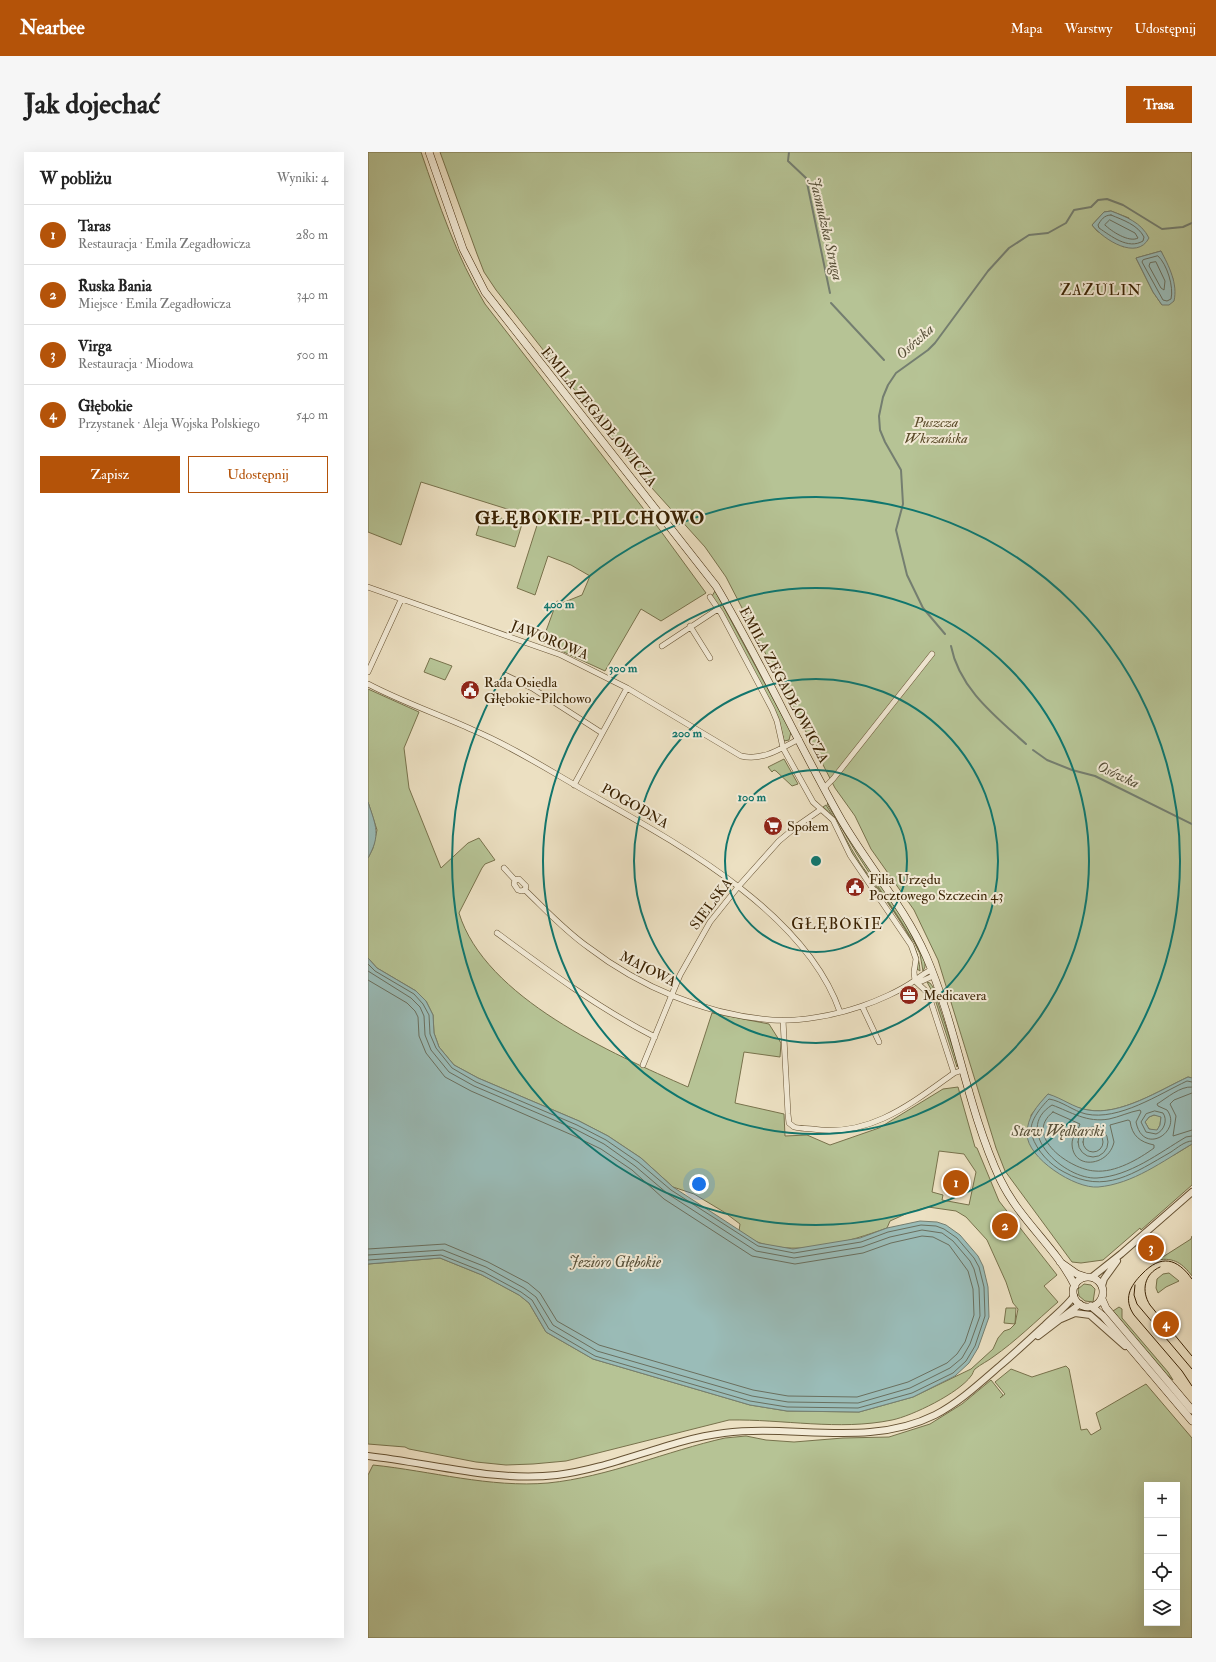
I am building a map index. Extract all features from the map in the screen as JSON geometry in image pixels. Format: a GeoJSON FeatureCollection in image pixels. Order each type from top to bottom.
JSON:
{"type":"FeatureCollection","features":[{"type":"Feature","properties":{"kind":"main road","name":"EMILA ZEGADŁOWICZA"},"geometry":{"type":"LineString","coordinates":[[429,152],[463,249],[486,292],[716,586],[850,835],[912,928],[932,973],[990,1155],[1003,1185],[1025,1220],[1060,1262],[1075,1286]]}},
{"type":"Feature","properties":{"kind":"main road","name":"EMILA ZEGADŁOWICZA"},"geometry":{"type":"LineString","coordinates":[[1060,1262],[1077,1274],[1089,1277]]}},
{"type":"Feature","properties":{"kind":"main road"},"geometry":{"type":"LineString","coordinates":[[1192,1410],[1106,1308],[1102,1299],[1102,1286],[1089,1277],[1075,1286],[1074,1296],[1080,1304],[1091,1306],[1100,1313],[1132,1353],[1192,1421]]}},
{"type":"Feature","properties":{"kind":"main road"},"geometry":{"type":"LineString","coordinates":[[1091,1306],[1098,1303],[1102,1299]]}},
{"type":"Feature","properties":{"kind":"street","name":"JAWOROWA"},"geometry":{"type":"LineString","coordinates":[[368,587],[400,600],[544,649],[584,666],[627,688],[741,756],[750,758],[763,757],[799,739]]}},
{"type":"Feature","properties":{"kind":"street"},"geometry":{"type":"LineString","coordinates":[[710,597],[718,609],[774,715],[783,748],[813,802],[820,810],[833,820],[850,854],[911,945],[916,959],[913,975],[915,981],[928,993],[954,1073]]}},
{"type":"Feature","properties":{"kind":"street"},"geometry":{"type":"LineString","coordinates":[[368,672],[400,600]]}},
{"type":"Feature","properties":{"kind":"street"},"geometry":{"type":"LineString","coordinates":[[662,646],[690,626],[718,609]]}},
{"type":"Feature","properties":{"kind":"street"},"geometry":{"type":"LineString","coordinates":[[690,626],[710,658]]}},
{"type":"Feature","properties":{"kind":"street"},"geometry":{"type":"LineString","coordinates":[[824,788],[833,779],[932,654]]}},
{"type":"Feature","properties":{"kind":"street"},"geometry":{"type":"LineString","coordinates":[[505,675],[532,688],[602,733]]}},
{"type":"Feature","properties":{"kind":"street","name":"POGODNA"},"geometry":{"type":"LineString","coordinates":[[368,684],[474,730],[678,845],[738,887],[768,913],[805,952],[828,986],[840,1012]]}},
{"type":"Feature","properties":{"kind":"street"},"geometry":{"type":"LineString","coordinates":[[574,785],[627,688]]}},
{"type":"Feature","properties":{"kind":"street","name":"SIELSKA"},"geometry":{"type":"LineString","coordinates":[[643,1065],[671,994],[701,936],[738,887],[784,836],[820,810]]}},
{"type":"Feature","properties":{"kind":"street","name":"MAJOWA"},"geometry":{"type":"LineString","coordinates":[[504,868],[515,880],[514,884],[518,890],[525,890]]}},
{"type":"Feature","properties":{"kind":"street","name":"MAJOWA"},"geometry":{"type":"LineString","coordinates":[[515,880],[522,880],[526,886],[525,890],[552,918],[587,947],[624,972],[671,994],[722,1012],[783,1020],[840,1012],[862,1006],[915,981],[920,975],[932,973]]}},
{"type":"Feature","properties":{"kind":"street"},"geometry":{"type":"LineString","coordinates":[[497,933],[589,998],[628,1023],[654,1037]]}},
{"type":"Feature","properties":{"kind":"street"},"geometry":{"type":"LineString","coordinates":[[862,1006],[879,1042]]}},
{"type":"Feature","properties":{"kind":"street"},"geometry":{"type":"LineString","coordinates":[[783,1020],[788,1114],[789,1123],[794,1128],[828,1132],[858,1127],[894,1114],[954,1073],[963,1070]]}},
{"type":"Feature","properties":{"kind":"street"},"geometry":{"type":"LineString","coordinates":[[1089,1277],[1121,1254],[1192,1192]]}},
{"type":"Feature","properties":{"kind":"street"},"geometry":{"type":"LineString","coordinates":[[1102,1286],[1104,1279],[1121,1254]]}},
{"type":"Feature","properties":{"kind":"street"},"geometry":{"type":"LineString","coordinates":[[1017,1351],[1074,1296]]}},
{"type":"Feature","properties":{"kind":"street"},"geometry":{"type":"LineString","coordinates":[[368,1456],[490,1475],[534,1476],[586,1469],[692,1439],[724,1433],[751,1431],[865,1432],[888,1430],[918,1422],[943,1410],[962,1397],[1017,1351],[1080,1304]]}},
{"type":"Feature","properties":{"kind":"street"},"geometry":{"type":"LineString","coordinates":[[1061,1319],[1075,1313],[1090,1315],[1132,1353]]}},
{"type":"Feature","properties":{"kind":"green space"},"geometry":{"type":"Polygon","coordinates":[[[368,152],[421,152],[457,249],[485,304],[660,530],[706,593],[661,621],[641,609],[605,671],[542,642],[557,601],[562,603],[582,595],[590,576],[571,565],[548,556],[535,595],[517,588],[539,519],[421,482],[401,545],[368,532],[368,152]]]}},
{"type":"Feature","properties":{"kind":"green space","name":"Puszcza Wkrzańska"},"geometry":{"type":"Polygon","coordinates":[[[440,152],[1192,152],[1192,1078],[1188,1077],[1140,1101],[1126,1106],[1100,1111],[1078,1108],[1048,1094],[1031,1115],[1033,1149],[1174,1155],[1192,1144],[1192,1185],[1141,1230],[1140,1228],[1103,1260],[1081,1263],[1072,1262],[1005,1171],[996,1148],[938,960],[914,910],[871,849],[855,816],[835,788],[726,577],[705,547],[651,487],[496,290],[484,272],[440,152]],[[1111,211],[1104,212],[1092,225],[1097,231],[1124,247],[1129,218],[1111,211]],[[1161,251],[1136,258],[1153,292],[1162,305],[1173,279],[1161,251]]]}},
{"type":"Feature","properties":{"kind":"green space"},"geometry":{"type":"Polygon","coordinates":[[[483,513],[522,524],[515,547],[476,535],[483,513]]]}},
{"type":"Feature","properties":{"kind":"green space"},"geometry":{"type":"Polygon","coordinates":[[[715,591],[791,732],[789,740],[784,741],[778,717],[750,663],[712,596],[715,591]]]}},
{"type":"Feature","properties":{"kind":"green space"},"geometry":{"type":"Polygon","coordinates":[[[430,658],[452,666],[445,680],[424,672],[430,658]]]}},
{"type":"Feature","properties":{"kind":"green space"},"geometry":{"type":"Polygon","coordinates":[[[368,689],[419,712],[404,748],[409,788],[441,868],[468,843],[479,838],[495,860],[485,864],[482,868],[459,913],[473,944],[495,971],[523,997],[555,1020],[624,1058],[688,1087],[712,1013],[769,1024],[781,1043],[780,1057],[744,1052],[735,1103],[784,1114],[785,1136],[807,1135],[830,1145],[879,1128],[943,1089],[958,1087],[975,1147],[977,1148],[999,1201],[1057,1275],[1044,1286],[1058,1302],[1010,1344],[975,1369],[965,1383],[923,1409],[892,1420],[872,1423],[831,1425],[729,1420],[566,1461],[533,1464],[506,1465],[476,1462],[405,1447],[368,1444],[368,1264],[440,1258],[482,1275],[519,1295],[529,1303],[546,1332],[593,1359],[750,1405],[787,1411],[859,1412],[913,1397],[971,1369],[993,1349],[998,1338],[1004,1331],[1010,1329],[1015,1324],[1018,1309],[1013,1303],[1006,1282],[987,1240],[966,1217],[956,1211],[928,1207],[910,1212],[890,1221],[887,1228],[824,1246],[792,1248],[776,1247],[760,1243],[739,1231],[740,1224],[724,1212],[694,1194],[673,1187],[641,1158],[608,1136],[579,1121],[478,1078],[454,1065],[439,1047],[434,1033],[433,1015],[426,1001],[416,991],[377,968],[368,958],[368,858],[373,848],[377,830],[368,802],[368,689]],[[939,1151],[932,1192],[943,1195],[942,1200],[969,1205],[976,1172],[964,1154],[939,1151]]]}},
{"type":"Feature","properties":{"kind":"green space"},"geometry":{"type":"Polygon","coordinates":[[[784,759],[798,784],[792,786],[776,771],[774,770],[772,772],[768,767],[784,759]]]}},
{"type":"Feature","properties":{"kind":"green space"},"geometry":{"type":"Polygon","coordinates":[[[828,803],[902,917],[925,962],[923,971],[920,954],[914,942],[857,854],[827,804],[828,803]]]}},
{"type":"Feature","properties":{"kind":"green space"},"geometry":{"type":"Polygon","coordinates":[[[826,805],[860,863],[897,915],[906,929],[915,951],[897,916],[850,850],[833,817],[823,807],[826,805]]]}},
{"type":"Feature","properties":{"kind":"green space"},"geometry":{"type":"Polygon","coordinates":[[[918,958],[920,971],[917,969],[918,958]]]}},
{"type":"Feature","properties":{"kind":"green space"},"geometry":{"type":"Polygon","coordinates":[[[927,982],[933,987],[958,1064],[957,1067],[933,993],[927,982]]]}},
{"type":"Feature","properties":{"kind":"green space"},"geometry":{"type":"Polygon","coordinates":[[[1154,1115],[1161,1116],[1160,1125],[1157,1131],[1149,1129],[1145,1122],[1149,1117],[1154,1115]]]}},
{"type":"Feature","properties":{"kind":"green space"},"geometry":{"type":"Polygon","coordinates":[[[1192,1236],[1192,1276],[1178,1262],[1164,1259],[1158,1260],[1191,1239],[1192,1236]]]}},
{"type":"Feature","properties":{"kind":"green space"},"geometry":{"type":"Polygon","coordinates":[[[1169,1273],[1179,1281],[1166,1287],[1158,1293],[1156,1288],[1157,1279],[1163,1274],[1169,1273]]]}},
{"type":"Feature","properties":{"kind":"green space"},"geometry":{"type":"Polygon","coordinates":[[[1084,1284],[1091,1285],[1095,1289],[1093,1302],[1085,1301],[1079,1296],[1078,1289],[1084,1284]]]}},
{"type":"Feature","properties":{"kind":"green space"},"geometry":{"type":"Polygon","coordinates":[[[1119,1307],[1122,1309],[1122,1318],[1168,1372],[1173,1380],[1160,1369],[1113,1311],[1119,1307]]]}},
{"type":"Feature","properties":{"kind":"green space"},"geometry":{"type":"Polygon","coordinates":[[[1006,1308],[1016,1308],[1015,1324],[1004,1323],[1006,1308]]]}},
{"type":"Feature","properties":{"kind":"green space"},"geometry":{"type":"Polygon","coordinates":[[[1066,1366],[1069,1369],[1081,1430],[1087,1429],[1091,1435],[1101,1429],[1096,1413],[1146,1384],[1192,1438],[1192,1638],[368,1638],[368,1475],[373,1465],[482,1481],[526,1484],[548,1483],[570,1480],[615,1470],[703,1443],[725,1438],[746,1436],[766,1440],[794,1442],[843,1438],[889,1437],[930,1424],[962,1404],[991,1380],[1003,1395],[1000,1398],[1005,1394],[995,1382],[1011,1369],[1032,1377],[1066,1366]]]}},
{"type":"Feature","properties":{"kind":"water"},"geometry":{"type":"Polygon","coordinates":[[[1111,211],[1133,221],[1146,232],[1149,238],[1144,245],[1137,248],[1120,246],[1104,237],[1097,231],[1092,225],[1104,212],[1111,211]]]}},
{"type":"Feature","properties":{"kind":"water"},"geometry":{"type":"Polygon","coordinates":[[[1161,251],[1170,269],[1175,288],[1174,301],[1169,305],[1162,305],[1153,292],[1136,258],[1161,251]]]}},
{"type":"Feature","properties":{"kind":"water"},"geometry":{"type":"Polygon","coordinates":[[[368,802],[375,824],[376,837],[375,843],[368,858],[368,802]]]}},
{"type":"Feature","properties":{"kind":"water","name":"Jezioro Głębokie"},"geometry":{"type":"Polygon","coordinates":[[[368,958],[377,968],[416,991],[426,1001],[433,1015],[434,1033],[439,1047],[454,1065],[478,1078],[579,1121],[608,1136],[641,1158],[673,1187],[759,1243],[793,1249],[860,1238],[887,1228],[920,1221],[937,1222],[946,1225],[960,1235],[978,1256],[983,1266],[988,1287],[989,1317],[978,1348],[969,1363],[955,1376],[913,1397],[859,1412],[787,1411],[750,1405],[593,1359],[546,1332],[529,1303],[519,1295],[482,1275],[440,1258],[368,1264],[368,958]]]}},
{"type":"Feature","properties":{"kind":"water","name":"Staw Wędkarski"},"geometry":{"type":"Polygon","coordinates":[[[1188,1077],[1192,1078],[1192,1144],[1135,1177],[1111,1185],[1098,1187],[1077,1183],[1065,1177],[1043,1162],[1029,1143],[1027,1128],[1029,1122],[1037,1107],[1048,1094],[1083,1109],[1100,1111],[1126,1106],[1140,1101],[1188,1077]],[[1154,1115],[1149,1117],[1145,1122],[1149,1129],[1157,1130],[1160,1125],[1161,1117],[1154,1115]]]}},
{"type":"Feature","properties":{"kind":"waterway","name":"Jasmudzka Struga"},"geometry":{"type":"LineString","coordinates":[[789,152],[788,161],[806,178],[830,293]]}},
{"type":"Feature","properties":{"kind":"waterway","name":"Osówka"},"geometry":{"type":"LineString","coordinates":[[945,634],[923,608],[907,575],[896,530],[903,504],[901,470],[880,430],[879,416],[883,397],[888,385],[896,373],[928,350],[935,343],[988,271],[1009,248],[1029,235],[1048,233],[1066,223],[1074,210],[1091,207],[1098,200],[1107,199],[1123,205],[1162,229],[1183,227],[1192,223]]}},
{"type":"Feature","properties":{"kind":"waterway","name":"Jasmudzka Struga"},"geometry":{"type":"LineString","coordinates":[[831,303],[884,360]]}},
{"type":"Feature","properties":{"kind":"waterway","name":"Osówka"},"geometry":{"type":"LineString","coordinates":[[951,646],[955,661],[970,688],[991,712],[1026,744]]}},
{"type":"Feature","properties":{"kind":"waterway","name":"Osówka"},"geometry":{"type":"LineString","coordinates":[[1033,750],[1047,760],[1072,770],[1095,776],[1192,824]]}},
{"type":"Feature","properties":{"kind":"tram line"},"geometry":{"type":"LineString","coordinates":[[1192,1279],[1175,1263],[1162,1261],[1156,1263],[1142,1274],[1134,1283],[1129,1293],[1129,1304],[1134,1315],[1182,1371],[1192,1386]]}},
{"type":"Feature","properties":{"kind":"tram line"},"geometry":{"type":"LineString","coordinates":[[1160,1267],[1147,1278],[1145,1289],[1147,1300],[1192,1356]]}},
{"type":"Feature","properties":{"kind":"tram line"},"geometry":{"type":"LineString","coordinates":[[1135,1285],[1134,1295],[1137,1304],[1192,1369]]}},
{"type":"Feature","properties":{"kind":"place","name":"Rada Osiedla Głębokie-Pilchowo"},"geometry":{"type":"Point","coordinates":[470,690]}},
{"type":"Feature","properties":{"kind":"place","name":"Społem"},"geometry":{"type":"Point","coordinates":[773,826]}},
{"type":"Feature","properties":{"kind":"place","name":"Filia Urzędu Pocztowego Szczecin 43"},"geometry":{"type":"Point","coordinates":[855,887]}},
{"type":"Feature","properties":{"kind":"place","name":"Medicavera"},"geometry":{"type":"Point","coordinates":[909,995]}},
{"type":"Feature","properties":{"kind":"place","name":"Taras"},"geometry":{"type":"Point","coordinates":[956,1183]}},
{"type":"Feature","properties":{"kind":"place","name":"Ruska Bania"},"geometry":{"type":"Point","coordinates":[1005,1226]}},
{"type":"Feature","properties":{"kind":"place","name":"Virga"},"geometry":{"type":"Point","coordinates":[1151,1248]}},
{"type":"Feature","properties":{"kind":"place","name":"Głębokie"},"geometry":{"type":"Point","coordinates":[1166,1324]}},
{"type":"Feature","properties":{"kind":"district","name":"ZAZULIN"},"geometry":{"type":"Point","coordinates":[1101,290]}},
{"type":"Feature","properties":{"kind":"district","name":"GŁĘBOKIE-PILCHOWO"},"geometry":{"type":"Point","coordinates":[590,518]}},
{"type":"Feature","properties":{"kind":"district","name":"GŁĘBOKIE"},"geometry":{"type":"Point","coordinates":[837,924]}}]}
